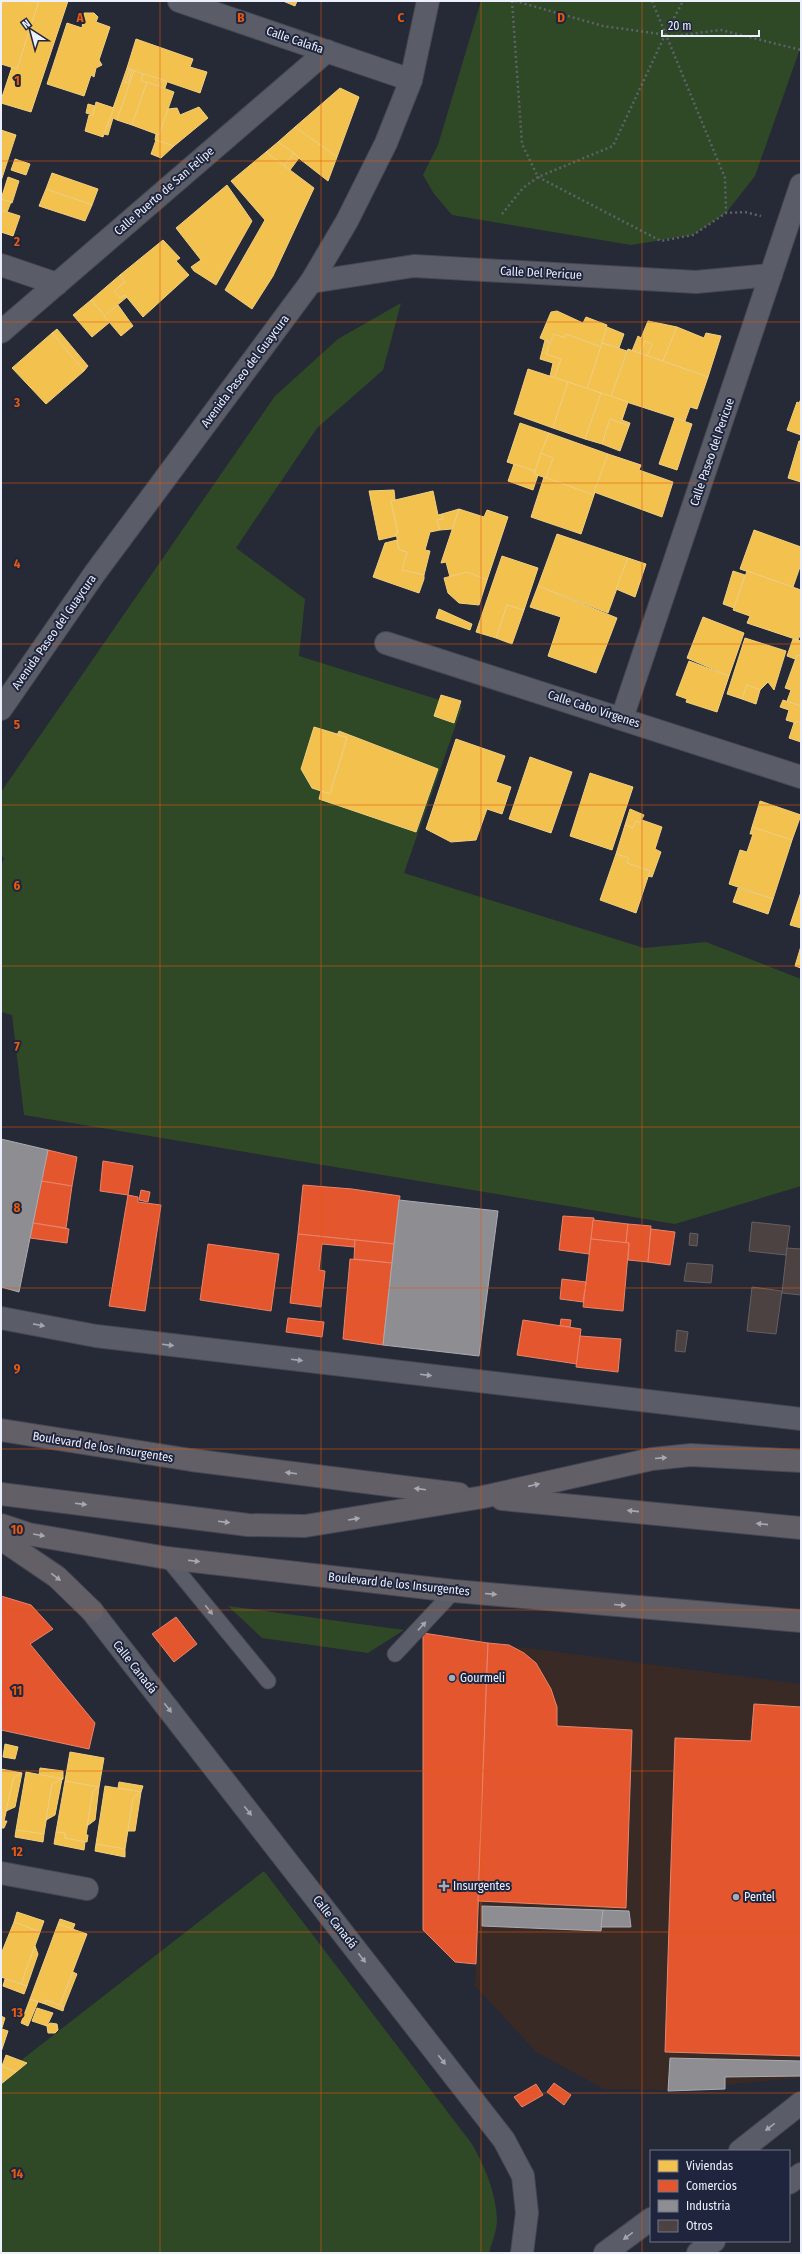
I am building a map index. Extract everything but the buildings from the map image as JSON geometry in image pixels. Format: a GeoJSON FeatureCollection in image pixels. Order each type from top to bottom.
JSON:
{"type":"FeatureCollection","features":[{"type":"Feature","properties":{"kind":"main road"},"geometry":{"type":"LineString","coordinates":[[1,1420],[38,1437]]}},
{"type":"Feature","properties":{"kind":"main road","name":"Boulevard de los Insurgentes"},"geometry":{"type":"LineString","coordinates":[[1,1430],[191,1460],[482,1497],[801,1528]]}},
{"type":"Feature","properties":{"kind":"main road"},"geometry":{"type":"LineString","coordinates":[[1,1494],[248,1525],[305,1526],[482,1497],[652,1459],[690,1455],[801,1462]]}},
{"type":"Feature","properties":{"kind":"main road","name":"Boulevard de los Insurgentes"},"geometry":{"type":"LineString","coordinates":[[1,1525],[28,1534],[167,1558],[454,1591],[801,1620]]}},
{"type":"Feature","properties":{"kind":"main road"},"geometry":{"type":"LineString","coordinates":[[1,1539],[57,1577],[92,1612]]}},
{"type":"Feature","properties":{"kind":"street","name":"Calle Calafia"},"geometry":{"type":"LineString","coordinates":[[179,1],[411,80]]}},
{"type":"Feature","properties":{"kind":"street","name":"Avenida Paseo del Guaycura"},"geometry":{"type":"LineString","coordinates":[[1,709],[95,574],[312,282],[347,221],[386,143],[411,80],[428,1]]}},
{"type":"Feature","properties":{"kind":"street","name":"Calle Puerto de San Felipe"},"geometry":{"type":"LineString","coordinates":[[1,332],[327,51]]}},
{"type":"Feature","properties":{"kind":"street","name":"Calle Paseo del Pericue"},"geometry":{"type":"LineString","coordinates":[[622,718],[801,185]]}},
{"type":"Feature","properties":{"kind":"street"},"geometry":{"type":"LineString","coordinates":[[1,265],[57,284]]}},
{"type":"Feature","properties":{"kind":"street","name":"Calle Del Pericue"},"geometry":{"type":"LineString","coordinates":[[312,282],[414,266],[696,282],[771,275]]}},
{"type":"Feature","properties":{"kind":"street","name":"Calle Cabo Vírgenes"},"geometry":{"type":"LineString","coordinates":[[386,643],[801,777]]}},
{"type":"Feature","properties":{"kind":"street"},"geometry":{"type":"LineString","coordinates":[[1,1318],[96,1336],[801,1419]]}},
{"type":"Feature","properties":{"kind":"street","name":"Calle Canadá"},"geometry":{"type":"LineString","coordinates":[[92,1612],[504,2140],[523,2176],[527,2213],[522,2253]]}},
{"type":"Feature","properties":{"kind":"street"},"geometry":{"type":"LineString","coordinates":[[1,1873],[87,1889]]}},
{"type":"Feature","properties":{"kind":"street"},"geometry":{"type":"LineString","coordinates":[[741,2150],[801,2103]]}},
{"type":"Feature","properties":{"kind":"street"},"geometry":{"type":"LineString","coordinates":[[790,2182],[801,2174]]}},
{"type":"Feature","properties":{"kind":"street"},"geometry":{"type":"LineString","coordinates":[[605,2253],[650,2219]]}},
{"type":"Feature","properties":{"kind":"street"},"geometry":{"type":"LineString","coordinates":[[698,2253],[713,2242]]}},
{"type":"Feature","properties":{"kind":"lane"},"geometry":{"type":"LineString","coordinates":[[167,1558],[268,1681]]}},
{"type":"Feature","properties":{"kind":"lane"},"geometry":{"type":"LineString","coordinates":[[395,1654],[454,1591]]}},
{"type":"Feature","properties":{"kind":"path"},"geometry":{"type":"LineString","coordinates":[[789,222],[745,212],[726,213],[693,235],[661,240],[538,177],[522,144],[514,1],[603,26],[674,36],[720,30],[801,50]]}},
{"type":"Feature","properties":{"kind":"path"},"geometry":{"type":"LineString","coordinates":[[652,1],[725,178],[726,213]]}},
{"type":"Feature","properties":{"kind":"path"},"geometry":{"type":"LineString","coordinates":[[502,214],[523,188],[538,177],[614,146],[665,35],[683,1]]}},
{"type":"Feature","properties":{"kind":"shaded area"},"geometry":{"type":"Polygon","coordinates":[[[488,1643],[801,1684],[801,2078],[665,2090],[604,2089],[536,2052],[475,1986],[488,1643]]]}},
{"type":"Feature","properties":{"kind":"green space"},"geometry":{"type":"Polygon","coordinates":[[[481,1],[801,1],[801,46],[755,176],[726,213],[693,235],[631,245],[452,215],[434,194],[423,175],[438,145],[481,1]]]}},
{"type":"Feature","properties":{"kind":"green space"},"geometry":{"type":"Polygon","coordinates":[[[401,303],[383,370],[317,428],[236,548],[305,599],[299,656],[462,707],[404,873],[644,948],[706,942],[801,979],[801,1186],[675,1224],[24,1115],[12,1015],[1,1012],[1,865],[4,859],[1,853],[1,792],[275,396],[338,339],[401,303]]]}},
{"type":"Feature","properties":{"kind":"green space"},"geometry":{"type":"Polygon","coordinates":[[[228,1606],[404,1630],[368,1653],[262,1638],[228,1606]]]}},
{"type":"Feature","properties":{"kind":"green space"},"geometry":{"type":"Polygon","coordinates":[[[264,1871],[472,2144],[489,2180],[496,2210],[496,2228],[489,2253],[1,2253],[1,2076],[264,1871]]]}},
{"type":"Feature","properties":{"kind":"place","name":"Gourmeli"},"geometry":{"type":"Point","coordinates":[452,1678]}},
{"type":"Feature","properties":{"kind":"place","name":"Insurgentes"},"geometry":{"type":"Point","coordinates":[444,1886]}},
{"type":"Feature","properties":{"kind":"place","name":"Pentel"},"geometry":{"type":"Point","coordinates":[736,1897]}}]}
